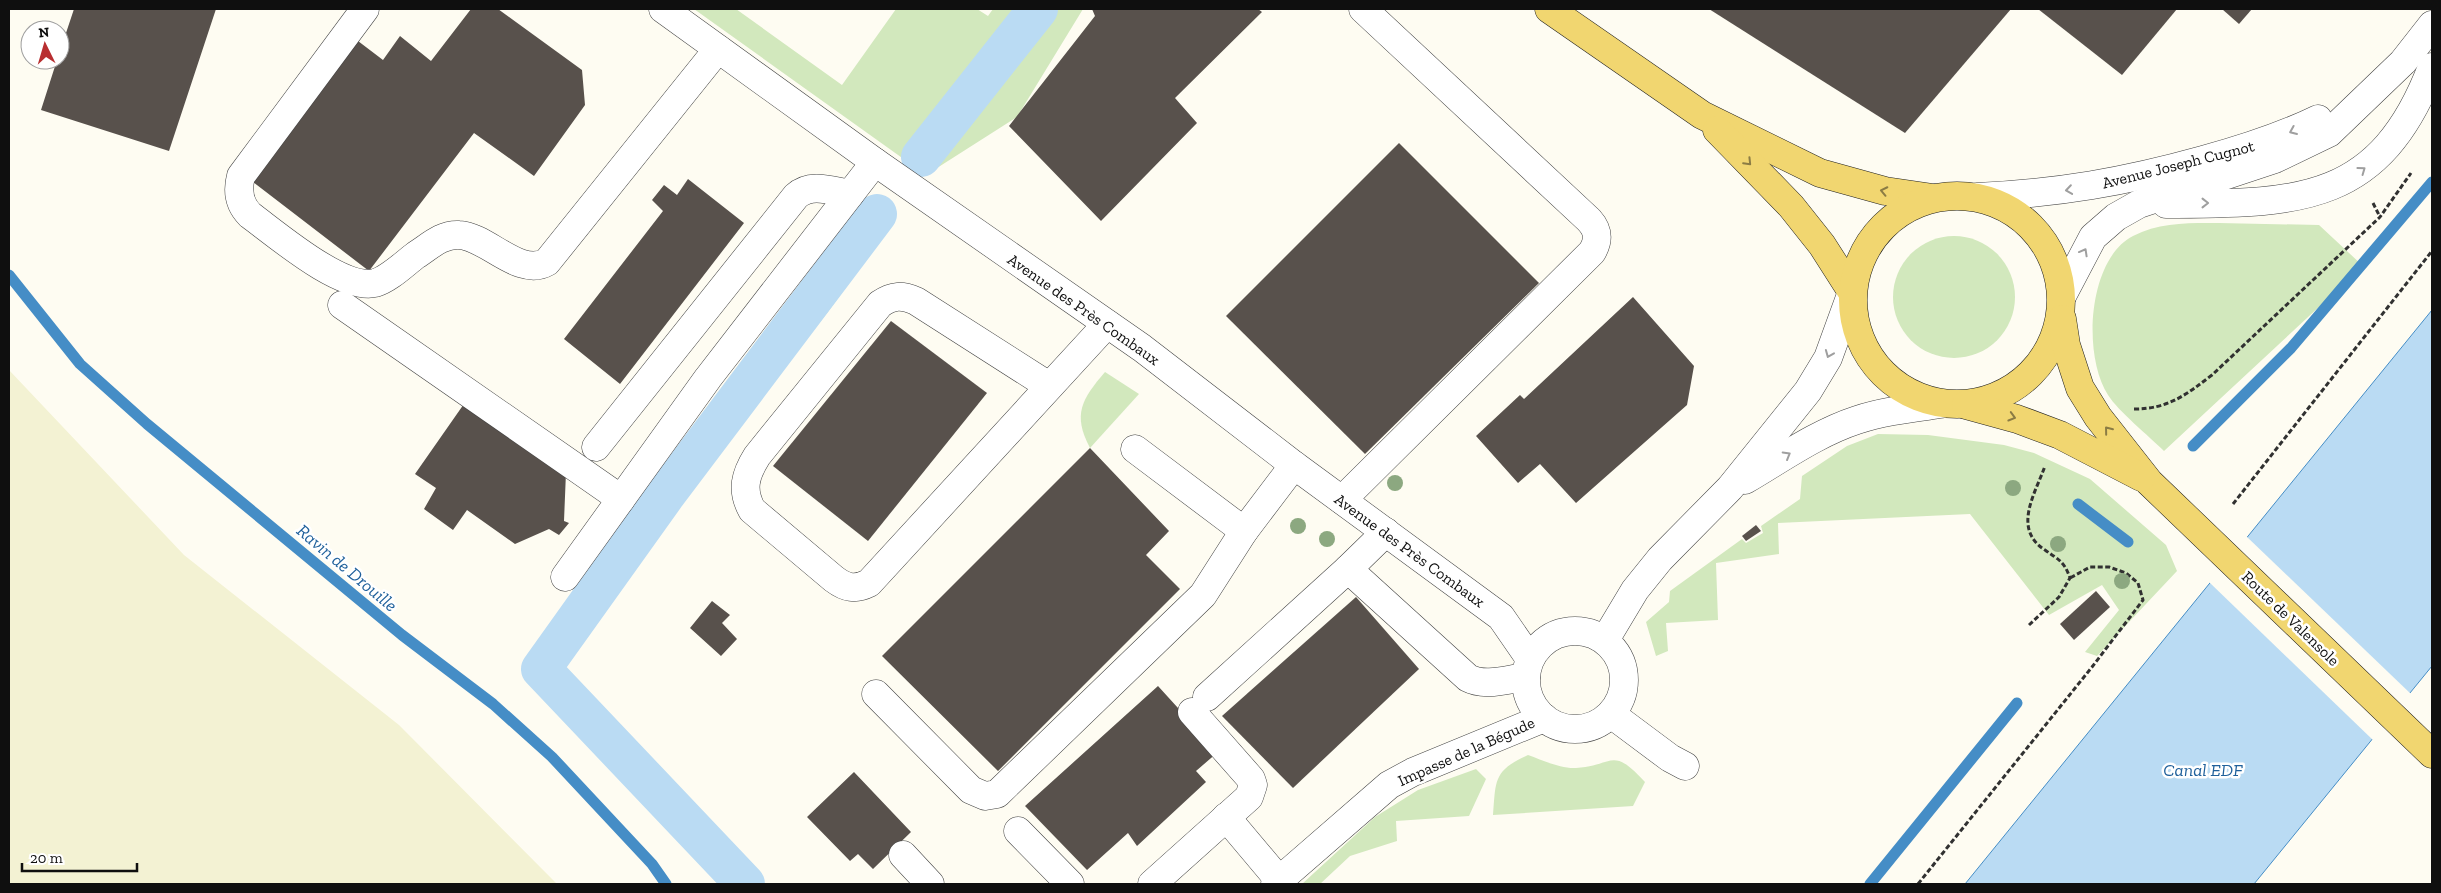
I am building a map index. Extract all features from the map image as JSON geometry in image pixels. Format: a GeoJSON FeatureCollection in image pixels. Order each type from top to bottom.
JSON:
{"type":"FeatureCollection","features":[{"type":"Feature","properties":{"kind":"main road"},"geometry":{"type":"LineString","coordinates":[[1548,9],[1702,115],[1820,173],[1885,191],[1932,198]]}},
{"type":"Feature","properties":{"kind":"main road"},"geometry":{"type":"LineString","coordinates":[[1702,115],[1791,206],[1822,245],[1852,292]]}},
{"type":"Feature","properties":{"kind":"main road","name":"Route de Valensole"},"geometry":{"type":"LineString","coordinates":[[1932,198],[1955,195],[1977,197],[2010,209],[2037,232],[2055,262],[2066,345],[2072,368],[2080,388],[2098,417],[2150,482],[2432,754]]}},
{"type":"Feature","properties":{"kind":"main road"},"geometry":{"type":"LineString","coordinates":[[1852,292],[1860,260],[1877,232],[1902,211],[1932,198]]}},
{"type":"Feature","properties":{"kind":"main road","name":"Route de Valensole"},"geometry":{"type":"LineString","coordinates":[[1852,292],[1856,326],[1864,348],[1883,375],[1910,394],[2017,419],[2060,436],[2150,482]]}},
{"type":"Feature","properties":{"kind":"main road"},"geometry":{"type":"LineString","coordinates":[[1953,404],[2000,396],[2029,376],[2051,347],[2062,305]]}},
{"type":"Feature","properties":{"kind":"street"},"geometry":{"type":"LineString","coordinates":[[365,9],[241,176],[239,186],[244,209],[250,215],[320,267],[352,280],[369,284],[384,279],[439,238],[450,234],[462,234],[476,238],[516,262],[538,265],[547,262],[718,49]]}},
{"type":"Feature","properties":{"kind":"street","name":"Avenue des Près Combaux"},"geometry":{"type":"LineString","coordinates":[[662,9],[875,162],[1108,324],[1294,465],[1501,617],[1563,632]]}},
{"type":"Feature","properties":{"kind":"street"},"geometry":{"type":"LineString","coordinates":[[1342,500],[1592,252],[1597,244],[1598,234],[1589,220],[1363,9]]}},
{"type":"Feature","properties":{"kind":"street","name":"Avenue Joseph Cugnot"},"geometry":{"type":"LineString","coordinates":[[2062,305],[2093,237],[2116,217],[2139,204],[2292,152],[2329,133],[2403,62],[2432,26]]}},
{"type":"Feature","properties":{"kind":"street"},"geometry":{"type":"LineString","coordinates":[[2139,204],[2273,200],[2304,195],[2334,185],[2358,174],[2375,160],[2402,130],[2412,114],[2432,68]]}},
{"type":"Feature","properties":{"kind":"street","name":"Avenue Joseph Cugnot"},"geometry":{"type":"LineString","coordinates":[[1977,197],[2040,194],[2145,176],[2253,146],[2294,131],[2369,95]]}},
{"type":"Feature","properties":{"kind":"street"},"geometry":{"type":"LineString","coordinates":[[565,576],[708,378],[875,162]]}},
{"type":"Feature","properties":{"kind":"street"},"geometry":{"type":"LineString","coordinates":[[596,447],[803,189],[812,187],[850,194]]}},
{"type":"Feature","properties":{"kind":"street"},"geometry":{"type":"LineString","coordinates":[[1605,640],[1635,590],[1660,559],[1730,488],[1822,371],[1852,292]]}},
{"type":"Feature","properties":{"kind":"street"},"geometry":{"type":"LineString","coordinates":[[1050,386],[916,301],[903,296],[890,298],[880,304],[757,456],[747,471],[744,487],[746,499],[752,510],[834,580],[842,585],[860,588],[869,583],[1108,324]]}},
{"type":"Feature","properties":{"kind":"street"},"geometry":{"type":"LineString","coordinates":[[342,305],[621,499]]}},
{"type":"Feature","properties":{"kind":"street"},"geometry":{"type":"LineString","coordinates":[[674,350],[708,378]]}},
{"type":"Feature","properties":{"kind":"street"},"geometry":{"type":"LineString","coordinates":[[1730,488],[1809,442],[1842,426],[1880,414],[1953,404]]}},
{"type":"Feature","properties":{"kind":"street"},"geometry":{"type":"LineString","coordinates":[[1135,449],[1244,531]]}},
{"type":"Feature","properties":{"kind":"street"},"geometry":{"type":"LineString","coordinates":[[876,694],[970,790],[985,796],[998,794],[1204,595],[1244,531],[1294,465]]}},
{"type":"Feature","properties":{"kind":"street"},"geometry":{"type":"LineString","coordinates":[[1152,884],[1249,797],[1253,785],[1251,779],[1200,705],[1386,532]]}},
{"type":"Feature","properties":{"kind":"street"},"geometry":{"type":"LineString","coordinates":[[1348,569],[1468,678],[1477,682],[1487,682],[1528,668]]}},
{"type":"Feature","properties":{"kind":"street","name":"Avenue des Près Combaux"},"geometry":{"type":"LineString","coordinates":[[1501,617],[1528,668]]}},
{"type":"Feature","properties":{"kind":"street"},"geometry":{"type":"LineString","coordinates":[[1578,630],[1605,640],[1616,652],[1623,668],[1624,684],[1620,700],[1611,714],[1598,723],[1584,728],[1568,728],[1553,724],[1544,718],[1534,706],[1527,692],[1528,668],[1539,647],[1550,637],[1563,632],[1578,630]]}},
{"type":"Feature","properties":{"kind":"street"},"geometry":{"type":"LineString","coordinates":[[1611,714],[1670,758],[1685,766]]}},
{"type":"Feature","properties":{"kind":"street","name":"Impasse de la Bégude"},"geometry":{"type":"LineString","coordinates":[[1277,882],[1389,785],[1413,772],[1544,718]]}},
{"type":"Feature","properties":{"kind":"street"},"geometry":{"type":"LineString","coordinates":[[1226,817],[1277,882]]}},
{"type":"Feature","properties":{"kind":"street"},"geometry":{"type":"LineString","coordinates":[[1018,830],[1070,884]]}},
{"type":"Feature","properties":{"kind":"street"},"geometry":{"type":"LineString","coordinates":[[904,855],[930,884]]}},
{"type":"Feature","properties":{"kind":"path"},"geometry":{"type":"LineString","coordinates":[[2098,417],[2115,409],[2162,407],[2192,390],[2380,217],[2413,169]]}},
{"type":"Feature","properties":{"kind":"path"},"geometry":{"type":"LineString","coordinates":[[2233,504],[2432,251]]}},
{"type":"Feature","properties":{"kind":"path"},"geometry":{"type":"LineString","coordinates":[[2060,436],[2048,458],[2026,516],[2027,530],[2038,546],[2065,564],[2070,578]]}},
{"type":"Feature","properties":{"kind":"path"},"geometry":{"type":"LineString","coordinates":[[1918,884],[2092,667],[2142,600],[2138,583],[2126,573],[2109,567],[2090,567],[2070,578],[2059,596],[2029,625]]}},
{"type":"Feature","properties":{"kind":"green space"},"geometry":{"type":"Polygon","coordinates":[[[694,9],[736,9],[842,85],[896,9],[977,9],[988,16],[993,9],[1083,9],[1017,117],[926,175],[694,9]]]}},
{"type":"Feature","properties":{"kind":"green space"},"geometry":{"type":"Polygon","coordinates":[[[872,201],[895,221],[827,313],[683,498],[659,477],[872,201]]]}},
{"type":"Feature","properties":{"kind":"green space"},"geometry":{"type":"Polygon","coordinates":[[[2186,223],[2319,225],[2363,266],[2164,451],[2126,416],[2108,395],[2100,378],[2095,357],[2093,333],[2094,309],[2098,286],[2106,265],[2118,248],[2133,236],[2143,231],[2164,226],[2186,223]]]}},
{"type":"Feature","properties":{"kind":"green space"},"geometry":{"type":"Polygon","coordinates":[[[1954,236],[1977,241],[1997,254],[2010,274],[2015,297],[2010,320],[1997,340],[1977,353],[1954,358],[1931,353],[1911,340],[1898,320],[1893,297],[1898,274],[1911,254],[1931,241],[1954,236]]]}},
{"type":"Feature","properties":{"kind":"green space"},"geometry":{"type":"Polygon","coordinates":[[[9,370],[184,555],[399,725],[557,884],[9,884],[9,370]]]}},
{"type":"Feature","properties":{"kind":"green space"},"geometry":{"type":"Polygon","coordinates":[[[1105,372],[1139,394],[1090,448],[1082,426],[1082,407],[1090,390],[1105,372]]]}},
{"type":"Feature","properties":{"kind":"green space"},"geometry":{"type":"Polygon","coordinates":[[[1878,434],[1928,435],[2004,445],[2034,453],[2090,479],[2166,545],[2177,571],[2097,656],[2085,652],[2119,610],[2102,585],[2049,615],[1970,514],[1778,523],[1779,554],[1716,563],[1718,620],[1666,623],[1668,651],[1656,656],[1646,622],[1669,602],[1670,591],[1742,539],[1746,543],[1763,533],[1761,526],[1800,499],[1802,476],[1847,446],[1878,434]]]}},
{"type":"Feature","properties":{"kind":"green space"},"geometry":{"type":"Polygon","coordinates":[[[1528,755],[1552,764],[1570,768],[1588,767],[1612,760],[1618,761],[1634,771],[1645,782],[1633,806],[1493,815],[1498,778],[1508,766],[1528,755]]]}},
{"type":"Feature","properties":{"kind":"green space"},"geometry":{"type":"Polygon","coordinates":[[[1476,769],[1486,779],[1469,816],[1396,821],[1397,841],[1350,856],[1320,884],[1302,884],[1375,817],[1418,790],[1476,769]]]}},
{"type":"Feature","properties":{"kind":"water","name":"Canal EDF"},"geometry":{"type":"Polygon","coordinates":[[[2432,310],[2432,666],[2254,884],[1965,884],[2432,310]]]}},
{"type":"Feature","properties":{"kind":"pier"},"geometry":{"type":"Polygon","coordinates":[[[2246,536],[2412,695],[2374,741],[2209,582],[2246,536]]]}},
{"type":"Feature","properties":{"kind":"building"},"geometry":{"type":"Polygon","coordinates":[[[74,9],[216,9],[169,151],[41,110],[54,70],[70,70],[70,21],[74,9]]]}},
{"type":"Feature","properties":{"kind":"building"},"geometry":{"type":"Polygon","coordinates":[[[471,9],[498,9],[582,70],[585,105],[534,176],[474,133],[369,271],[253,182],[358,41],[383,60],[400,36],[431,61],[471,9]]]}},
{"type":"Feature","properties":{"kind":"building"},"geometry":{"type":"Polygon","coordinates":[[[1092,9],[1258,9],[1262,12],[1175,98],[1197,123],[1101,221],[1009,126],[1095,16],[1092,9]]]}},
{"type":"Feature","properties":{"kind":"building"},"geometry":{"type":"Polygon","coordinates":[[[1709,9],[2011,9],[1905,133],[1709,9]]]}},
{"type":"Feature","properties":{"kind":"building"},"geometry":{"type":"Polygon","coordinates":[[[2038,9],[2177,9],[2122,75],[2038,9]]]}},
{"type":"Feature","properties":{"kind":"building"},"geometry":{"type":"Polygon","coordinates":[[[2222,9],[2252,9],[2239,24],[2222,9]]]}},
{"type":"Feature","properties":{"kind":"building"},"geometry":{"type":"Polygon","coordinates":[[[1399,143],[1539,283],[1365,454],[1226,316],[1399,143]]]}},
{"type":"Feature","properties":{"kind":"building"},"geometry":{"type":"Polygon","coordinates":[[[688,179],[744,223],[620,384],[564,339],[663,211],[652,200],[664,185],[677,195],[688,179]]]}},
{"type":"Feature","properties":{"kind":"building"},"geometry":{"type":"Polygon","coordinates":[[[1633,297],[1694,366],[1687,405],[1576,503],[1540,464],[1518,483],[1476,436],[1520,395],[1524,399],[1633,297]]]}},
{"type":"Feature","properties":{"kind":"building"},"geometry":{"type":"Polygon","coordinates":[[[891,321],[987,393],[868,541],[773,466],[891,321]]]}},
{"type":"Feature","properties":{"kind":"building"},"geometry":{"type":"Polygon","coordinates":[[[466,401],[566,472],[564,521],[569,523],[559,535],[549,529],[515,544],[467,510],[453,530],[424,509],[436,488],[415,474],[466,401]]]}},
{"type":"Feature","properties":{"kind":"building"},"geometry":{"type":"Polygon","coordinates":[[[1090,448],[1169,531],[1146,555],[1180,589],[998,771],[882,656],[1090,448]]]}},
{"type":"Feature","properties":{"kind":"building"},"geometry":{"type":"Polygon","coordinates":[[[1756,525],[1761,531],[1746,541],[1742,536],[1756,525]]]}},
{"type":"Feature","properties":{"kind":"building"},"geometry":{"type":"Polygon","coordinates":[[[2096,591],[2110,607],[2074,640],[2060,624],[2096,591]]]}},
{"type":"Feature","properties":{"kind":"building"},"geometry":{"type":"Polygon","coordinates":[[[1356,597],[1419,669],[1293,788],[1222,716],[1356,597]]]}},
{"type":"Feature","properties":{"kind":"building"},"geometry":{"type":"Polygon","coordinates":[[[712,601],[730,615],[722,623],[737,639],[721,656],[690,628],[712,601]]]}},
{"type":"Feature","properties":{"kind":"building"},"geometry":{"type":"Polygon","coordinates":[[[1158,686],[1218,752],[1196,771],[1206,782],[1137,846],[1128,833],[1087,870],[1025,806],[1158,686]]]}},
{"type":"Feature","properties":{"kind":"building"},"geometry":{"type":"Polygon","coordinates":[[[854,772],[911,832],[873,869],[858,854],[850,861],[807,817],[854,772]]]}},
{"type":"Feature","properties":{"kind":"waterway"},"geometry":{"type":"LineString","coordinates":[[921,157],[1038,9]]}},
{"type":"Feature","properties":{"kind":"waterway"},"geometry":{"type":"LineString","coordinates":[[2193,446],[2291,348],[2432,182]]}},
{"type":"Feature","properties":{"kind":"waterway"},"geometry":{"type":"LineString","coordinates":[[745,884],[541,669],[666,494],[877,214]]}},
{"type":"Feature","properties":{"kind":"waterway","name":"Ravin de Drouille"},"geometry":{"type":"LineString","coordinates":[[9,275],[80,364],[147,424],[402,635],[493,704],[552,757],[652,864],[666,884]]}},
{"type":"Feature","properties":{"kind":"waterway"},"geometry":{"type":"LineString","coordinates":[[2078,504],[2128,542]]}},
{"type":"Feature","properties":{"kind":"waterway"},"geometry":{"type":"LineString","coordinates":[[1870,884],[2017,703]]}}]}
